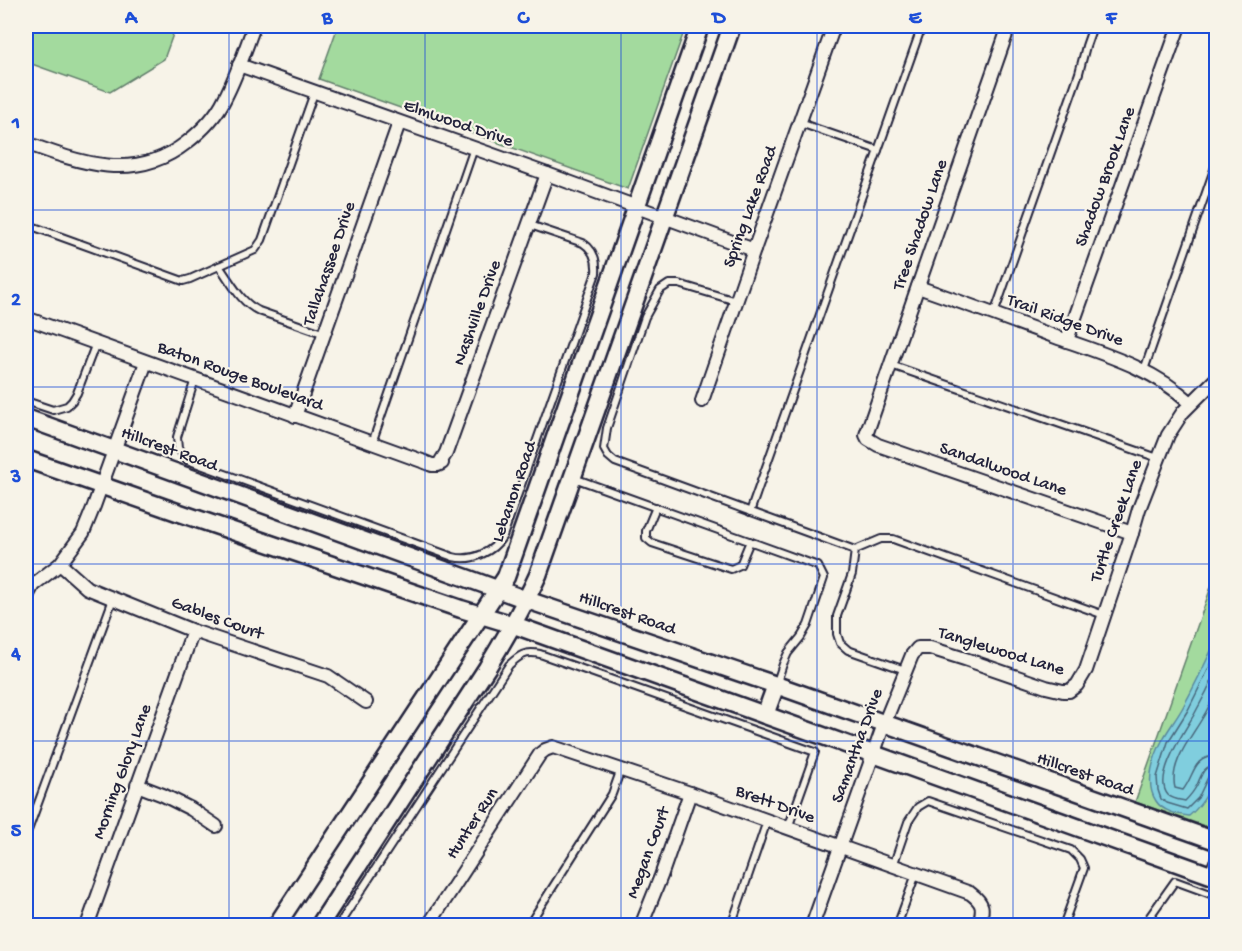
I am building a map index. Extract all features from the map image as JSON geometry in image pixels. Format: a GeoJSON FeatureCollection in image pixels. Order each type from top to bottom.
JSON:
{"type":"FeatureCollection","features":[{"type":"Feature","properties":{"kind":"main road","name":"Lebanon Road"},"geometry":{"type":"LineString","coordinates":[[276,926],[506,577],[700,26]]}},
{"type":"Feature","properties":{"kind":"main road"},"geometry":{"type":"LineString","coordinates":[[319,926],[514,625],[527,600],[538,575],[732,26]]}},
{"type":"Feature","properties":{"kind":"main road","name":"Hillcrest Road"},"geometry":{"type":"LineString","coordinates":[[26,418],[527,600],[776,685],[1216,841]]}},
{"type":"Feature","properties":{"kind":"main road"},"geometry":{"type":"LineString","coordinates":[[26,459],[514,625],[874,754],[1215,871]]}},
{"type":"Feature","properties":{"kind":"main road"},"geometry":{"type":"LineString","coordinates":[[765,715],[776,685]]}},
{"type":"Feature","properties":{"kind":"street"},"geometry":{"type":"LineString","coordinates":[[26,143],[90,163],[123,166],[155,161],[179,148],[208,124],[225,98],[254,26]]}},
{"type":"Feature","properties":{"kind":"street","name":"Spring Lake Road"},"geometry":{"type":"LineString","coordinates":[[702,401],[834,26]]}},
{"type":"Feature","properties":{"kind":"street","name":"Tree Shadow Lane"},"geometry":{"type":"LineString","coordinates":[[866,435],[1009,26]]}},
{"type":"Feature","properties":{"kind":"street","name":"Shadow Brook Lane"},"geometry":{"type":"LineString","coordinates":[[1067,340],[1179,26]]}},
{"type":"Feature","properties":{"kind":"street","name":"Elmwood Drive"},"geometry":{"type":"LineString","coordinates":[[239,65],[754,250]]}},
{"type":"Feature","properties":{"kind":"street","name":"Tallahassee Drive"},"geometry":{"type":"LineString","coordinates":[[295,416],[399,123]]}},
{"type":"Feature","properties":{"kind":"street","name":"Nashville Drive"},"geometry":{"type":"LineString","coordinates":[[442,463],[547,174]]}},
{"type":"Feature","properties":{"kind":"street","name":"Trail Ridge Drive"},"geometry":{"type":"LineString","coordinates":[[918,287],[1144,370],[1191,403]]}},
{"type":"Feature","properties":{"kind":"street","name":"Baton Rouge Boulevard"},"geometry":{"type":"LineString","coordinates":[[26,318],[432,465],[442,463]]}},
{"type":"Feature","properties":{"kind":"street"},"geometry":{"type":"LineString","coordinates":[[26,598],[33,585],[60,564],[83,533],[146,362]]}},
{"type":"Feature","properties":{"kind":"street","name":"Turtle Creek Lane"},"geometry":{"type":"LineString","coordinates":[[1073,688],[1086,670],[1158,458],[1175,423],[1191,403],[1216,379]]}},
{"type":"Feature","properties":{"kind":"street","name":"Sandalwood Lane"},"geometry":{"type":"LineString","coordinates":[[866,435],[878,445],[1132,533]]}},
{"type":"Feature","properties":{"kind":"street","name":"Gables Court"},"geometry":{"type":"LineString","coordinates":[[60,564],[87,588],[193,631],[328,676],[366,702]]}},
{"type":"Feature","properties":{"kind":"street","name":"Morning Glory Lane"},"geometry":{"type":"LineString","coordinates":[[87,926],[193,631]]}},
{"type":"Feature","properties":{"kind":"street","name":"Samantha Drive"},"geometry":{"type":"LineString","coordinates":[[812,926],[884,724],[912,655],[918,648]]}},
{"type":"Feature","properties":{"kind":"street","name":"Tanglewood Lane"},"geometry":{"type":"LineString","coordinates":[[918,648],[930,648],[1046,687],[1063,691],[1073,688]]}},
{"type":"Feature","properties":{"kind":"street","name":"Brett Drive"},"geometry":{"type":"LineString","coordinates":[[553,747],[690,793],[970,893],[981,903],[979,926]]}},
{"type":"Feature","properties":{"kind":"street","name":"Hunter Run"},"geometry":{"type":"LineString","coordinates":[[428,926],[540,754],[553,747]]}},
{"type":"Feature","properties":{"kind":"street"},"geometry":{"type":"LineString","coordinates":[[137,785],[191,809],[216,826]]}},
{"type":"Feature","properties":{"kind":"street","name":"Megan Court"},"geometry":{"type":"LineString","coordinates":[[641,926],[690,793]]}},
{"type":"Feature","properties":{"kind":"lane"},"geometry":{"type":"LineString","coordinates":[[750,512],[922,26]]}},
{"type":"Feature","properties":{"kind":"lane"},"geometry":{"type":"LineString","coordinates":[[994,314],[1075,84],[1093,26]]}},
{"type":"Feature","properties":{"kind":"lane"},"geometry":{"type":"LineString","coordinates":[[26,224],[180,281],[190,279],[255,250],[260,244],[314,93]]}},
{"type":"Feature","properties":{"kind":"lane"},"geometry":{"type":"LineString","coordinates":[[800,123],[878,150]]}},
{"type":"Feature","properties":{"kind":"lane"},"geometry":{"type":"LineString","coordinates":[[372,443],[474,148]]}},
{"type":"Feature","properties":{"kind":"lane"},"geometry":{"type":"LineString","coordinates":[[1144,370],[1216,164]]}},
{"type":"Feature","properties":{"kind":"lane"},"geometry":{"type":"LineString","coordinates":[[195,380],[177,437],[178,448],[187,460],[448,555],[464,558],[477,556],[495,547],[503,536],[594,280],[596,267],[593,254],[588,246],[530,225]]}},
{"type":"Feature","properties":{"kind":"lane"},"geometry":{"type":"LineString","coordinates":[[219,266],[243,300],[255,309],[325,334]]}},
{"type":"Feature","properties":{"kind":"lane"},"geometry":{"type":"LineString","coordinates":[[736,301],[680,284],[669,284],[660,290],[645,317],[607,428],[604,449],[615,462],[855,550],[881,539],[893,539],[1104,615]]}},
{"type":"Feature","properties":{"kind":"lane"},"geometry":{"type":"LineString","coordinates":[[26,401],[53,410],[67,406],[76,393],[96,344]]}},
{"type":"Feature","properties":{"kind":"lane"},"geometry":{"type":"LineString","coordinates":[[891,365],[1158,458]]}},
{"type":"Feature","properties":{"kind":"lane"},"geometry":{"type":"LineString","coordinates":[[572,477],[815,564],[820,568],[824,578],[808,626],[788,653],[776,685]]}},
{"type":"Feature","properties":{"kind":"lane"},"geometry":{"type":"LineString","coordinates":[[656,507],[646,531],[646,538],[652,543],[731,569],[740,566],[750,541]]}},
{"type":"Feature","properties":{"kind":"lane"},"geometry":{"type":"LineString","coordinates":[[855,550],[852,574],[837,616],[837,634],[840,643],[848,650],[906,670]]}},
{"type":"Feature","properties":{"kind":"lane"},"geometry":{"type":"LineString","coordinates":[[26,836],[112,598]]}},
{"type":"Feature","properties":{"kind":"lane"},"geometry":{"type":"LineString","coordinates":[[338,926],[509,665],[520,655],[532,652],[815,752],[788,828]]}},
{"type":"Feature","properties":{"kind":"lane"},"geometry":{"type":"LineString","coordinates":[[528,926],[612,794],[621,769]]}},
{"type":"Feature","properties":{"kind":"lane"},"geometry":{"type":"LineString","coordinates":[[893,866],[908,822],[918,807],[928,801],[1060,846],[1071,850],[1080,859],[1084,868],[1063,926]]}},
{"type":"Feature","properties":{"kind":"lane"},"geometry":{"type":"LineString","coordinates":[[730,926],[767,821]]}},
{"type":"Feature","properties":{"kind":"lane"},"geometry":{"type":"LineString","coordinates":[[897,926],[916,874]]}},
{"type":"Feature","properties":{"kind":"lane"},"geometry":{"type":"LineString","coordinates":[[1143,926],[1175,881],[1216,896]]}},
{"type":"Feature","properties":{"kind":"green space"},"geometry":{"type":"Polygon","coordinates":[[[26,26],[176,26],[164,59],[110,92],[26,62],[26,26]]]}},
{"type":"Feature","properties":{"kind":"green space"},"geometry":{"type":"Polygon","coordinates":[[[338,26],[686,26],[628,189],[319,79],[338,26]]]}},
{"type":"Feature","properties":{"kind":"green space"},"geometry":{"type":"Polygon","coordinates":[[[1216,573],[1216,830],[1135,802],[1216,573]]]}},
{"type":"Feature","properties":{"kind":"water"},"geometry":{"type":"Polygon","coordinates":[[[1216,640],[1215,774],[1199,806],[1189,816],[1180,815],[1166,810],[1156,801],[1152,794],[1152,770],[1156,753],[1181,711],[1216,640]]]}}]}
